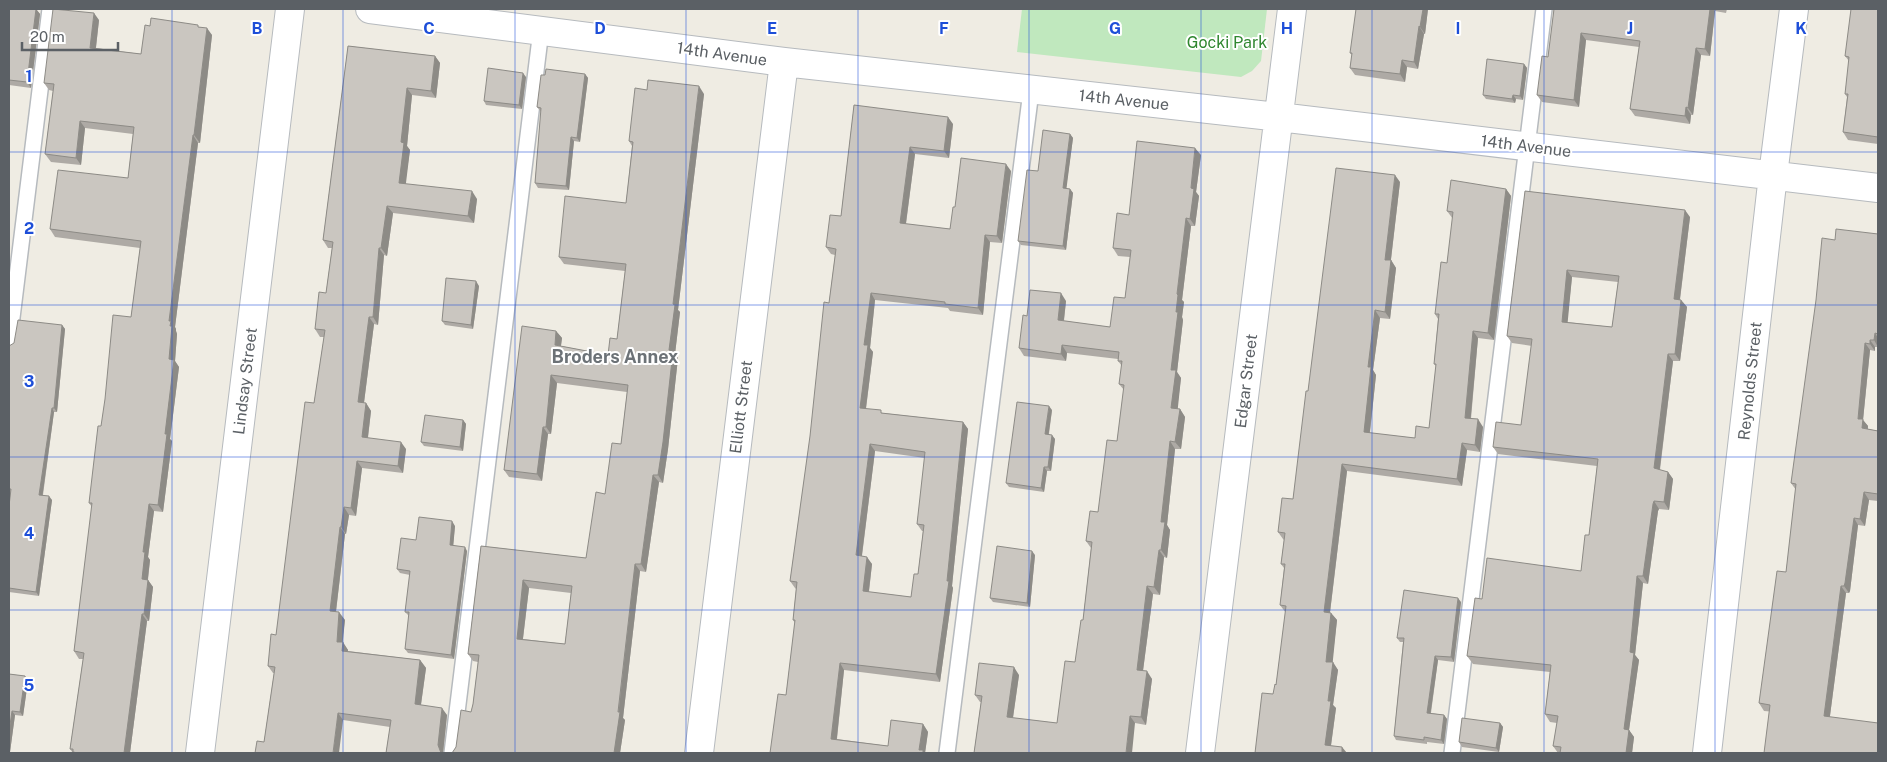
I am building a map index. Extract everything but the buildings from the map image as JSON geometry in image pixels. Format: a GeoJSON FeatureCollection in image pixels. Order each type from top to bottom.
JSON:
{"type":"FeatureCollection","features":[{"type":"Feature","properties":{"kind":"street","name":"Lindsay Street"},"geometry":{"type":"LineString","coordinates":[[200,753],[290,9]]}},
{"type":"Feature","properties":{"kind":"street","name":"14th Avenue"},"geometry":{"type":"LineString","coordinates":[[370,9],[784,62],[1279,117],[1878,188]]}},
{"type":"Feature","properties":{"kind":"street","name":"Edgar Street"},"geometry":{"type":"LineString","coordinates":[[1200,753],[1292,9]]}},
{"type":"Feature","properties":{"kind":"street","name":"Reynolds Street"},"geometry":{"type":"LineString","coordinates":[[1707,753],[1773,175],[1794,9]]}},
{"type":"Feature","properties":{"kind":"street","name":"Elliott Street"},"geometry":{"type":"LineString","coordinates":[[700,753],[784,62]]}},
{"type":"Feature","properties":{"kind":"lane"},"geometry":{"type":"LineString","coordinates":[[9,342],[50,9]]}},
{"type":"Feature","properties":{"kind":"lane"},"geometry":{"type":"LineString","coordinates":[[1452,753],[1544,9]]}},
{"type":"Feature","properties":{"kind":"lane"},"geometry":{"type":"LineString","coordinates":[[452,753],[541,30]]}},
{"type":"Feature","properties":{"kind":"lane"},"geometry":{"type":"LineString","coordinates":[[947,753],[1031,90]]}},
{"type":"Feature","properties":{"kind":"green space","name":"Gocki Park"},"geometry":{"type":"Polygon","coordinates":[[[1022,9],[1267,9],[1261,61],[1252,71],[1241,77],[1017,52],[1022,9]]]}},
{"type":"Feature","properties":{"kind":"district","name":"Broders Annex"},"geometry":{"type":"Point","coordinates":[615,356]}}]}
